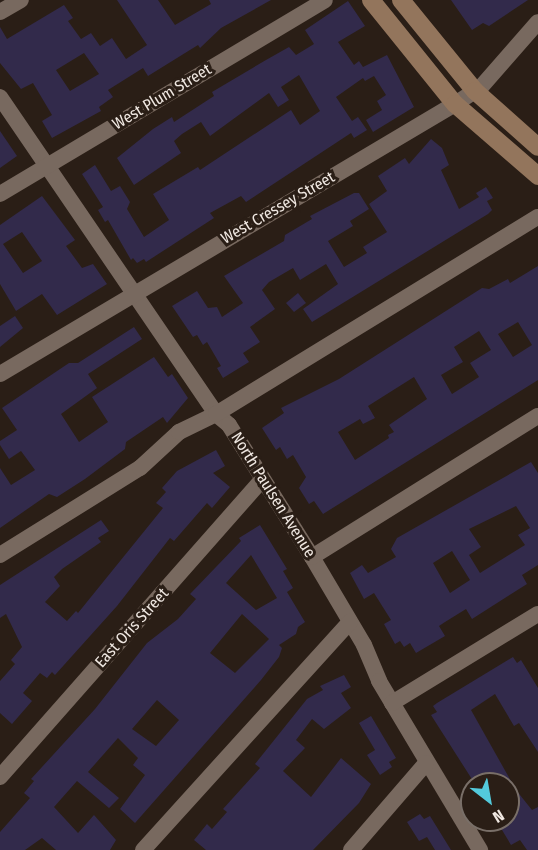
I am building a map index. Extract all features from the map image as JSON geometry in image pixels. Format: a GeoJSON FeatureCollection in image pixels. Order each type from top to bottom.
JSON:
{"type":"FeatureCollection","features":[{"type":"Feature","properties":{"kind":"main road"},"geometry":{"type":"LineString","coordinates":[[371,0],[455,104],[538,176]]}},
{"type":"Feature","properties":{"kind":"main road"},"geometry":{"type":"LineString","coordinates":[[401,0],[475,91],[538,147]]}},
{"type":"Feature","properties":{"kind":"street"},"geometry":{"type":"LineString","coordinates":[[0,12],[21,0]]}},
{"type":"Feature","properties":{"kind":"street","name":"West Plum Street"},"geometry":{"type":"LineString","coordinates":[[0,194],[325,0]]}},
{"type":"Feature","properties":{"kind":"street","name":"West Cressey Street"},"geometry":{"type":"LineString","coordinates":[[0,374],[475,91],[538,22]]}},
{"type":"Feature","properties":{"kind":"street","name":"North Paulsen Avenue"},"geometry":{"type":"LineString","coordinates":[[0,97],[216,414],[229,424],[312,557],[426,763],[480,850]]}},
{"type":"Feature","properties":{"kind":"street"},"geometry":{"type":"LineString","coordinates":[[0,555],[140,468],[179,432],[216,414],[538,217]]}},
{"type":"Feature","properties":{"kind":"street"},"geometry":{"type":"LineString","coordinates":[[312,557],[538,416]]}},
{"type":"Feature","properties":{"kind":"street","name":"East Oris Street"},"geometry":{"type":"LineString","coordinates":[[0,777],[263,479]]}},
{"type":"Feature","properties":{"kind":"street"},"geometry":{"type":"LineString","coordinates":[[392,703],[536,620]]}},
{"type":"Feature","properties":{"kind":"street"},"geometry":{"type":"LineString","coordinates":[[143,850],[307,665],[350,622]]}},
{"type":"Feature","properties":{"kind":"street"},"geometry":{"type":"LineString","coordinates":[[351,850],[426,763]]}},
{"type":"Feature","properties":{"kind":"building"},"geometry":{"type":"Polygon","coordinates":[[[117,0],[158,0],[175,25],[211,4],[209,0],[271,0],[221,28],[200,48],[198,45],[148,76],[143,68],[108,90],[113,97],[99,107],[101,111],[52,138],[42,121],[52,115],[33,83],[21,89],[0,63],[0,27],[7,39],[64,5],[73,18],[68,21],[81,39],[91,33],[100,46],[112,38],[126,59],[147,45],[117,0]],[[84,53],[56,70],[70,91],[99,74],[84,53]]]}},
{"type":"Feature","properties":{"kind":"building"},"geometry":{"type":"Polygon","coordinates":[[[451,0],[528,0],[489,26],[483,23],[472,30],[451,0]]]}},
{"type":"Feature","properties":{"kind":"building"},"geometry":{"type":"Polygon","coordinates":[[[348,1],[365,26],[338,42],[354,65],[359,61],[363,67],[387,55],[414,107],[373,132],[366,120],[382,110],[377,101],[386,95],[374,76],[365,81],[363,78],[336,97],[352,121],[358,117],[367,130],[354,138],[351,133],[246,202],[241,196],[210,213],[214,218],[146,262],[144,259],[137,263],[133,258],[131,260],[108,220],[105,222],[98,210],[103,207],[82,174],[95,165],[111,191],[120,186],[130,202],[127,209],[144,237],[169,220],[153,194],[198,167],[200,170],[291,110],[300,125],[320,111],[299,75],[281,87],[289,100],[278,107],[269,93],[210,136],[201,122],[182,134],[174,141],[181,153],[134,185],[117,158],[153,129],[172,117],[174,122],[214,96],[212,92],[266,60],[289,47],[296,55],[314,44],[305,30],[348,1]]]}},
{"type":"Feature","properties":{"kind":"building"},"geometry":{"type":"Polygon","coordinates":[[[0,131],[17,156],[0,168],[0,131]]]}},
{"type":"Feature","properties":{"kind":"building"},"geometry":{"type":"Polygon","coordinates":[[[431,139],[442,148],[449,165],[441,170],[459,209],[479,197],[476,193],[486,187],[493,198],[487,201],[492,210],[312,322],[303,309],[338,284],[326,264],[300,280],[293,268],[269,282],[262,290],[275,309],[250,327],[260,342],[243,353],[249,362],[223,378],[217,368],[221,366],[207,342],[203,345],[197,335],[193,337],[172,306],[197,291],[208,308],[217,307],[222,317],[243,303],[224,276],[284,241],[285,235],[312,219],[310,216],[354,193],[359,193],[369,209],[350,221],[353,226],[328,241],[344,267],[367,253],[363,247],[387,232],[369,204],[387,191],[378,176],[405,158],[409,164],[431,139]]]}},
{"type":"Feature","properties":{"kind":"building"},"geometry":{"type":"Polygon","coordinates":[[[42,196],[75,240],[66,246],[82,268],[93,264],[107,284],[57,315],[42,294],[16,311],[0,284],[0,225],[42,196]],[[22,232],[3,244],[23,273],[42,261],[22,232]]]}},
{"type":"Feature","properties":{"kind":"building"},"geometry":{"type":"Polygon","coordinates":[[[538,266],[538,380],[323,514],[314,501],[309,504],[299,488],[306,477],[293,455],[287,459],[280,447],[276,450],[262,428],[284,413],[281,408],[339,379],[482,288],[489,289],[508,279],[510,283],[538,266]],[[518,322],[498,334],[513,357],[532,345],[518,322]],[[479,331],[454,347],[463,362],[441,375],[452,394],[479,377],[470,363],[491,350],[479,331]],[[414,377],[368,406],[375,418],[363,424],[360,419],[338,432],[355,460],[389,438],[388,435],[394,432],[389,425],[427,399],[414,377]]]}},
{"type":"Feature","properties":{"kind":"building"},"geometry":{"type":"Polygon","coordinates":[[[298,293],[306,303],[294,312],[286,303],[298,293]]]}},
{"type":"Feature","properties":{"kind":"building"},"geometry":{"type":"Polygon","coordinates":[[[15,316],[23,328],[0,347],[0,326],[15,316]]]}},
{"type":"Feature","properties":{"kind":"building"},"geometry":{"type":"Polygon","coordinates":[[[134,327],[142,339],[88,374],[97,388],[61,414],[79,442],[108,422],[92,397],[154,357],[168,377],[172,374],[188,398],[167,423],[163,417],[126,442],[125,449],[85,479],[57,497],[49,494],[0,528],[0,468],[11,485],[35,470],[21,451],[9,459],[0,445],[0,441],[17,430],[2,408],[69,363],[78,363],[134,327]]]}},
{"type":"Feature","properties":{"kind":"building"},"geometry":{"type":"Polygon","coordinates":[[[216,450],[225,466],[213,473],[230,487],[212,508],[207,503],[174,541],[170,538],[117,606],[55,675],[52,672],[47,678],[40,673],[23,693],[32,701],[12,724],[0,713],[0,681],[15,664],[11,660],[22,647],[6,614],[0,618],[0,585],[101,520],[109,531],[98,538],[101,542],[54,577],[60,586],[45,602],[67,621],[76,611],[78,613],[163,508],[156,503],[166,492],[162,488],[177,471],[216,450]]]}},
{"type":"Feature","properties":{"kind":"building"},"geometry":{"type":"Polygon","coordinates":[[[531,462],[538,473],[538,565],[522,575],[527,584],[472,619],[466,609],[445,622],[439,626],[445,636],[416,653],[410,643],[404,647],[400,641],[395,644],[384,624],[391,620],[374,593],[364,599],[350,573],[362,565],[368,573],[396,557],[391,549],[397,538],[531,462]],[[516,506],[469,529],[481,547],[469,555],[480,573],[525,545],[518,535],[530,528],[516,506]],[[452,551],[433,563],[450,593],[470,580],[452,551]]]}},
{"type":"Feature","properties":{"kind":"building"},"geometry":{"type":"Polygon","coordinates":[[[260,525],[287,569],[283,571],[293,588],[287,592],[305,622],[298,627],[296,634],[279,645],[282,648],[279,657],[135,823],[120,809],[145,775],[133,765],[138,758],[118,738],[88,772],[119,798],[109,808],[77,781],[54,807],[78,833],[94,815],[116,840],[110,850],[56,850],[42,838],[25,850],[0,850],[0,832],[30,798],[24,793],[34,781],[31,779],[95,709],[147,643],[178,619],[196,599],[190,594],[241,541],[239,538],[260,525]],[[251,555],[226,583],[256,610],[277,598],[251,555]],[[242,614],[210,653],[235,673],[269,639],[242,614]],[[157,700],[132,729],[156,746],[179,720],[157,700]]]}},
{"type":"Feature","properties":{"kind":"building"},"geometry":{"type":"Polygon","coordinates":[[[513,657],[517,663],[521,660],[538,688],[538,752],[519,723],[514,726],[495,694],[471,710],[506,772],[467,772],[431,715],[437,712],[433,706],[513,657]]]}},
{"type":"Feature","properties":{"kind":"building"},"geometry":{"type":"Polygon","coordinates":[[[344,675],[351,687],[341,693],[351,708],[324,729],[312,719],[296,740],[305,748],[283,771],[311,797],[341,758],[371,784],[359,803],[313,850],[206,850],[194,840],[207,824],[212,829],[227,812],[223,809],[260,768],[255,764],[307,699],[323,690],[320,686],[344,675]]]}},
{"type":"Feature","properties":{"kind":"building"},"geometry":{"type":"Polygon","coordinates":[[[371,716],[396,758],[389,762],[392,767],[380,775],[367,755],[375,750],[359,723],[371,716]]]}},
{"type":"Feature","properties":{"kind":"building"},"geometry":{"type":"Polygon","coordinates":[[[520,795],[532,810],[538,807],[538,850],[527,850],[520,840],[511,845],[503,832],[520,832],[520,795]]]}},
{"type":"Feature","properties":{"kind":"building"},"geometry":{"type":"Polygon","coordinates":[[[420,814],[424,819],[430,816],[451,850],[435,850],[427,837],[419,841],[407,822],[420,814]]]}}]}
